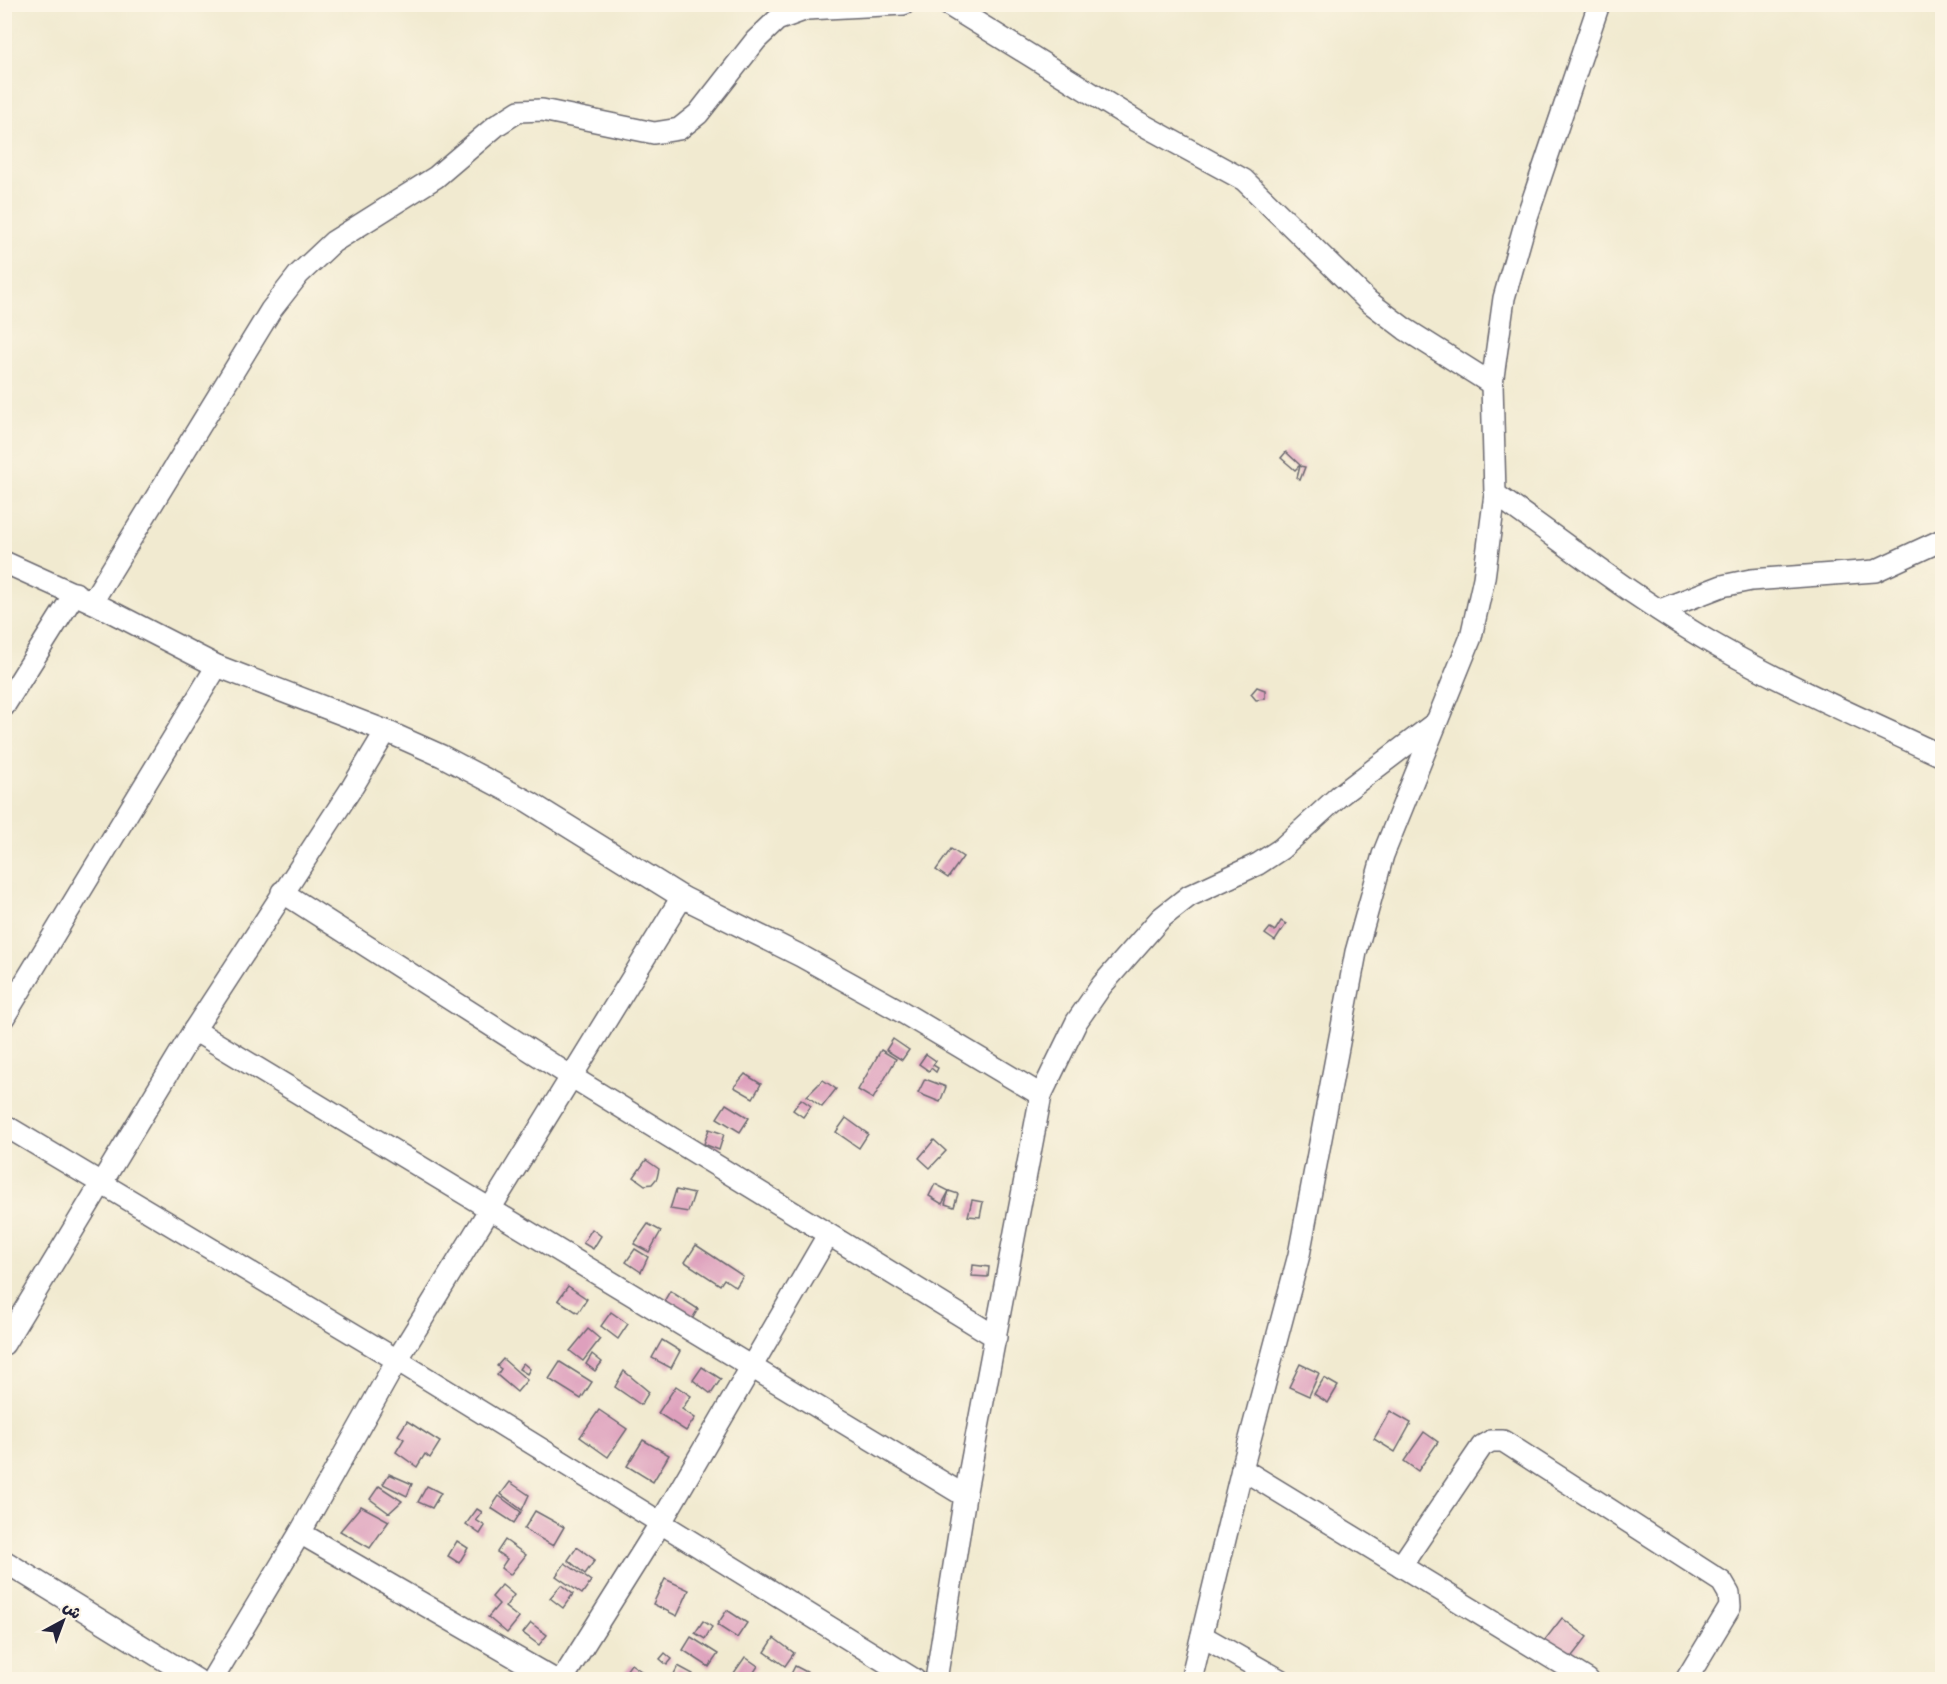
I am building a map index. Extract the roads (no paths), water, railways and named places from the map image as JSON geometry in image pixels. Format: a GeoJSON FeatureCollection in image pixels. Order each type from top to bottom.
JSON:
{"type":"FeatureCollection","features":[{"type":"Feature","properties":{"kind":"street"},"geometry":{"type":"LineString","coordinates":[[4,706],[84,597],[271,310],[298,274],[333,242],[436,177],[497,125],[519,111],[542,110],[654,133],[679,129],[698,114],[756,40],[777,20],[807,9],[904,4]]}},
{"type":"Feature","properties":{"kind":"street"},"geometry":{"type":"LineString","coordinates":[[947,4],[1136,121],[1244,180],[1368,302],[1492,384]]}},
{"type":"Feature","properties":{"kind":"street"},"geometry":{"type":"LineString","coordinates":[[1191,1680],[1242,1469],[1299,1255],[1356,952],[1383,855],[1471,637],[1484,578],[1495,494],[1492,384],[1503,298],[1527,217],[1599,4]]}},
{"type":"Feature","properties":{"kind":"street"},"geometry":{"type":"LineString","coordinates":[[1495,494],[1660,610],[1716,646],[1783,681],[1942,756]]}},
{"type":"Feature","properties":{"kind":"street"},"geometry":{"type":"LineString","coordinates":[[1660,610],[1722,586],[1751,580],[1875,571],[1942,540]]}},
{"type":"Feature","properties":{"kind":"street"},"geometry":{"type":"LineString","coordinates":[[4,562],[84,597],[217,666],[386,731],[529,802],[682,897],[882,1001],[1041,1095]]}},
{"type":"Feature","properties":{"kind":"street"},"geometry":{"type":"LineString","coordinates":[[4,1017],[217,666]]}},
{"type":"Feature","properties":{"kind":"street"},"geometry":{"type":"LineString","coordinates":[[936,1680],[964,1496],[1041,1095],[1077,1022],[1102,986],[1161,918],[1189,896],[1258,864],[1281,849],[1339,796],[1435,723]]}},
{"type":"Feature","properties":{"kind":"street"},"geometry":{"type":"LineString","coordinates":[[4,1344],[194,1030],[353,786],[386,731]]}},
{"type":"Feature","properties":{"kind":"street"},"geometry":{"type":"LineString","coordinates":[[282,892],[572,1077],[996,1337]]}},
{"type":"Feature","properties":{"kind":"street"},"geometry":{"type":"LineString","coordinates":[[212,1680],[300,1533],[397,1360],[682,897]]}},
{"type":"Feature","properties":{"kind":"street"},"geometry":{"type":"LineString","coordinates":[[194,1030],[964,1496]]}},
{"type":"Feature","properties":{"kind":"street"},"geometry":{"type":"LineString","coordinates":[[4,1125],[397,1360],[915,1680]]}},
{"type":"Feature","properties":{"kind":"street"},"geometry":{"type":"LineString","coordinates":[[562,1680],[660,1524],[828,1236]]}},
{"type":"Feature","properties":{"kind":"street"},"geometry":{"type":"LineString","coordinates":[[1401,1566],[1482,1446],[1491,1441],[1503,1441],[1722,1582],[1730,1594],[1730,1607],[1686,1680]]}},
{"type":"Feature","properties":{"kind":"street"},"geometry":{"type":"LineString","coordinates":[[1242,1469],[1588,1680]]}},
{"type":"Feature","properties":{"kind":"street"},"geometry":{"type":"LineString","coordinates":[[300,1533],[555,1680]]}},
{"type":"Feature","properties":{"kind":"street"},"geometry":{"type":"LineString","coordinates":[[4,1561],[197,1680]]}},
{"type":"Feature","properties":{"kind":"street"},"geometry":{"type":"LineString","coordinates":[[1202,1636],[1280,1680]]}}]}
